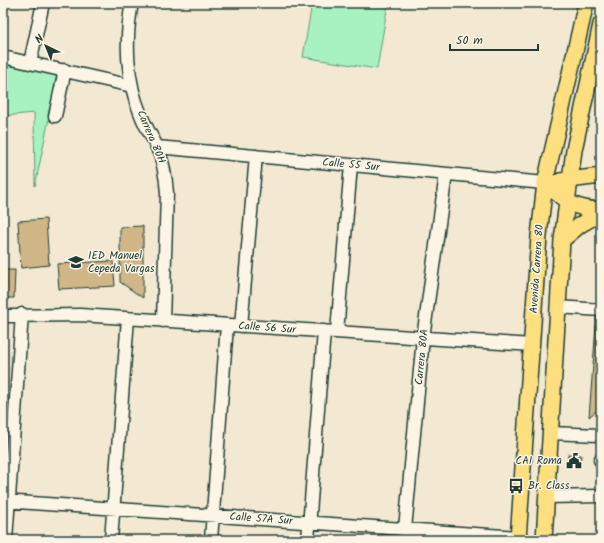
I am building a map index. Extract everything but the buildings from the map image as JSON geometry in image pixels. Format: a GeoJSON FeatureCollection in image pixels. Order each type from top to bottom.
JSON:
{"type":"FeatureCollection","features":[{"type":"Feature","properties":{"kind":"main road","name":"Avenida Carrera 80"},"geometry":{"type":"LineString","coordinates":[[518,538],[539,236],[545,183],[586,3]]}},
{"type":"Feature","properties":{"kind":"main road","name":"Avenida Carrera 80"},"geometry":{"type":"LineString","coordinates":[[544,540],[562,240],[566,202],[574,150],[601,24]]}},
{"type":"Feature","properties":{"kind":"main road"},"geometry":{"type":"LineString","coordinates":[[545,183],[601,176]]}},
{"type":"Feature","properties":{"kind":"main road"},"geometry":{"type":"LineString","coordinates":[[545,183],[566,202],[582,208],[601,210]]}},
{"type":"Feature","properties":{"kind":"main road"},"geometry":{"type":"LineString","coordinates":[[562,240],[580,224],[601,213]]}},
{"type":"Feature","properties":{"kind":"street"},"geometry":{"type":"LineString","coordinates":[[30,63],[43,3]]}},
{"type":"Feature","properties":{"kind":"street","name":"Carrera 80H"},"geometry":{"type":"LineString","coordinates":[[132,3],[127,41],[128,62],[132,86],[140,115],[157,147],[166,175],[167,193],[163,321]]}},
{"type":"Feature","properties":{"kind":"street"},"geometry":{"type":"LineString","coordinates":[[3,56],[132,86]]}},
{"type":"Feature","properties":{"kind":"street"},"geometry":{"type":"LineString","coordinates":[[55,116],[65,70]]}},
{"type":"Feature","properties":{"kind":"street","name":"Calle 55 Sur"},"geometry":{"type":"LineString","coordinates":[[157,147],[545,183]]}},
{"type":"Feature","properties":{"kind":"street"},"geometry":{"type":"LineString","coordinates":[[241,326],[256,156]]}},
{"type":"Feature","properties":{"kind":"street"},"geometry":{"type":"LineString","coordinates":[[337,332],[351,165]]}},
{"type":"Feature","properties":{"kind":"street","name":"Carrera 80A"},"geometry":{"type":"LineString","coordinates":[[404,534],[424,338],[446,174]]}},
{"type":"Feature","properties":{"kind":"street"},"geometry":{"type":"LineString","coordinates":[[558,307],[601,310]]}},
{"type":"Feature","properties":{"kind":"street"},"geometry":{"type":"LineString","coordinates":[[6,540],[6,501],[22,314]]}},
{"type":"Feature","properties":{"kind":"street","name":"Calle 56 Sur"},"geometry":{"type":"LineString","coordinates":[[3,316],[22,314],[80,315],[532,345]]}},
{"type":"Feature","properties":{"kind":"street"},"geometry":{"type":"LineString","coordinates":[[111,540],[128,318]]}},
{"type":"Feature","properties":{"kind":"street"},"geometry":{"type":"LineString","coordinates":[[211,540],[227,325]]}},
{"type":"Feature","properties":{"kind":"street"},"geometry":{"type":"LineString","coordinates":[[308,540],[324,331]]}},
{"type":"Feature","properties":{"kind":"street"},"geometry":{"type":"LineString","coordinates":[[550,433],[599,436],[601,434]]}},
{"type":"Feature","properties":{"kind":"street"},"geometry":{"type":"LineString","coordinates":[[546,497],[601,496]]}},
{"type":"Feature","properties":{"kind":"street","name":"Calle 57A Sur"},"geometry":{"type":"LineString","coordinates":[[6,501],[310,522],[404,534],[518,538]]}},
{"type":"Feature","properties":{"kind":"green space"},"geometry":{"type":"Polygon","coordinates":[[[312,3],[388,3],[377,69],[303,57],[312,3]]]}},
{"type":"Feature","properties":{"kind":"green space"},"geometry":{"type":"Polygon","coordinates":[[[3,64],[58,75],[35,186],[34,113],[3,116],[3,64]]]}},
{"type":"Feature","properties":{"kind":"place","name":"IED Manuel Cepeda Vargas"},"geometry":{"type":"Point","coordinates":[76,262]}},
{"type":"Feature","properties":{"kind":"place","name":"CAI Roma"},"geometry":{"type":"Point","coordinates":[574,461]}},
{"type":"Feature","properties":{"kind":"place","name":"Br. Class"},"geometry":{"type":"Point","coordinates":[516,486]}}]}
